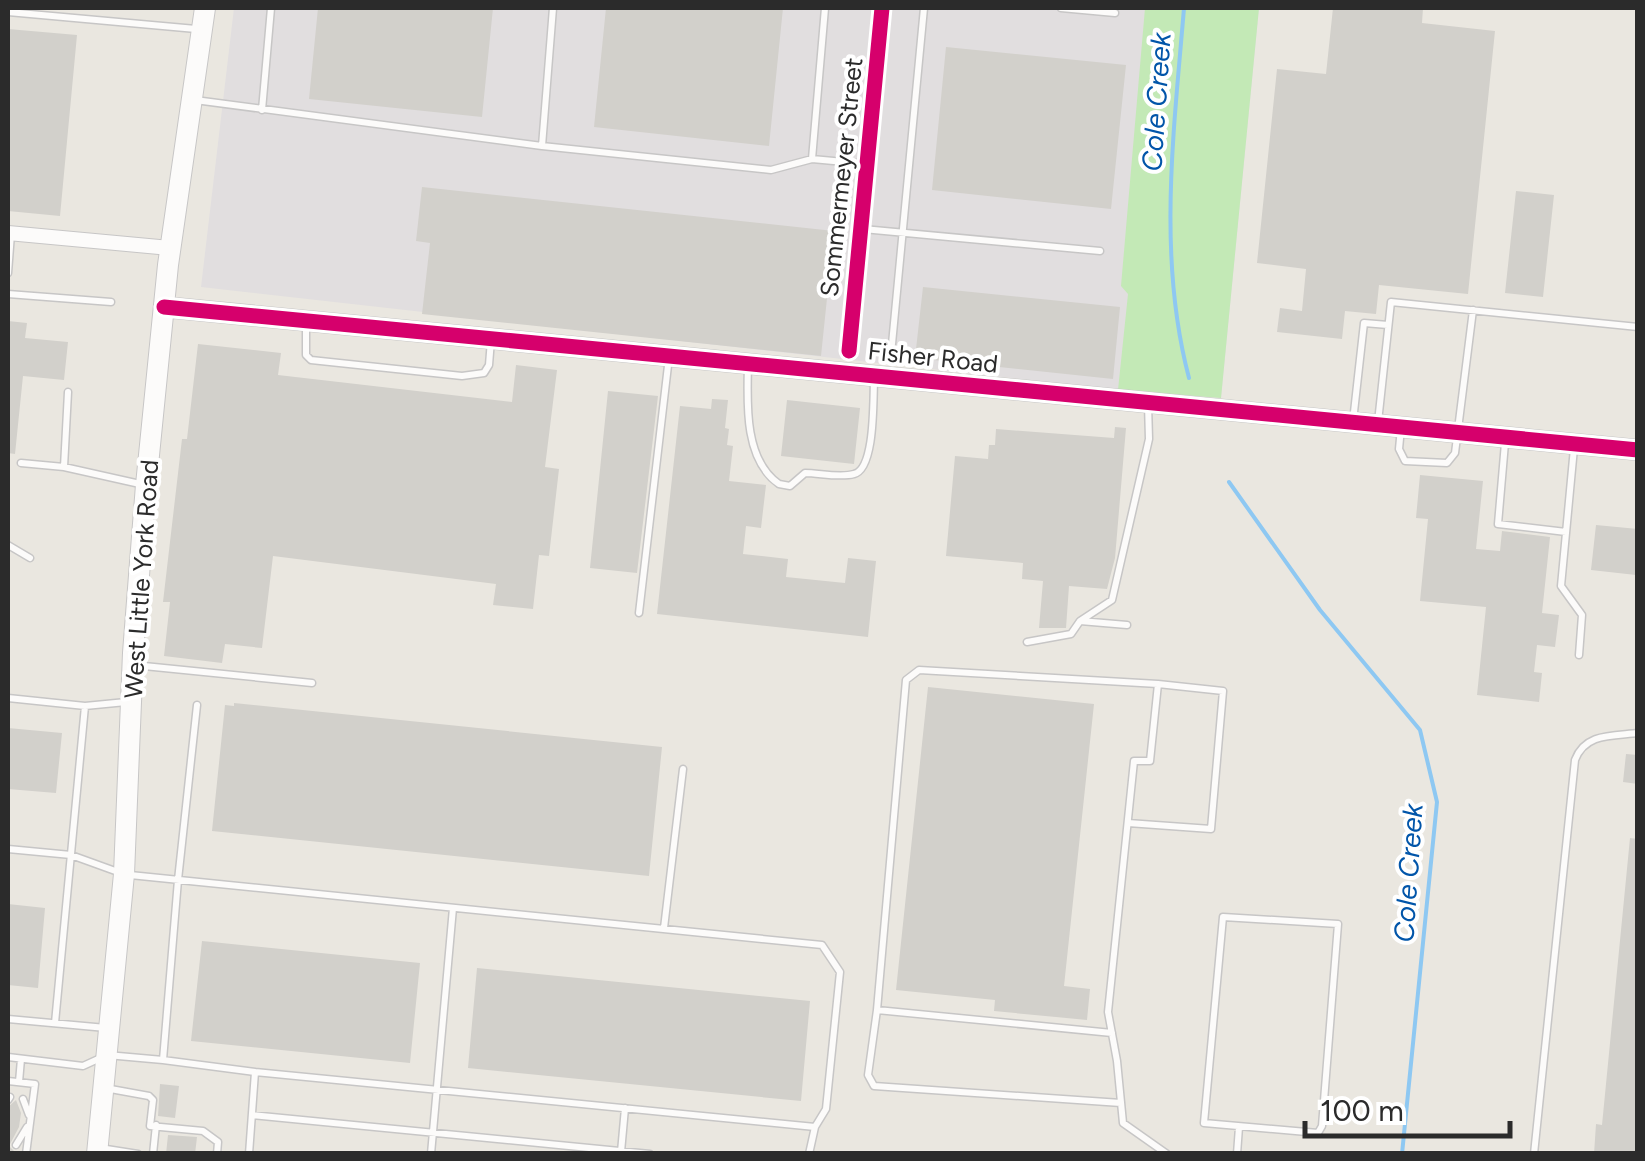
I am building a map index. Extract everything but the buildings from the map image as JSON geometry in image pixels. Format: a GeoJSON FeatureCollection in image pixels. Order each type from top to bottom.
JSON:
{"type":"FeatureCollection","features":[{"type":"Feature","properties":{"kind":"street","name":"West Little York Road"},"geometry":{"type":"LineString","coordinates":[[98,1151],[124,874],[146,485],[170,248],[205,8]]}},
{"type":"Feature","properties":{"kind":"street","name":"Sommermeyer Street"},"geometry":{"type":"LineString","coordinates":[[850,351],[882,8]]}},
{"type":"Feature","properties":{"kind":"street"},"geometry":{"type":"LineString","coordinates":[[9,233],[170,248]]}},
{"type":"Feature","properties":{"kind":"street","name":"Fisher Road"},"geometry":{"type":"LineString","coordinates":[[164,307],[1638,450]]}},
{"type":"Feature","properties":{"kind":"lane"},"geometry":{"type":"LineString","coordinates":[[262,110],[271,8]]}},
{"type":"Feature","properties":{"kind":"lane"},"geometry":{"type":"LineString","coordinates":[[542,146],[553,8]]}},
{"type":"Feature","properties":{"kind":"lane"},"geometry":{"type":"LineString","coordinates":[[812,159],[825,8]]}},
{"type":"Feature","properties":{"kind":"lane"},"geometry":{"type":"LineString","coordinates":[[892,344],[924,8]]}},
{"type":"Feature","properties":{"kind":"lane"},"geometry":{"type":"LineString","coordinates":[[1061,8],[1115,13]]}},
{"type":"Feature","properties":{"kind":"lane"},"geometry":{"type":"LineString","coordinates":[[8,12],[202,30]]}},
{"type":"Feature","properties":{"kind":"lane"},"geometry":{"type":"LineString","coordinates":[[194,100],[542,146],[771,170],[812,159],[867,164]]}},
{"type":"Feature","properties":{"kind":"lane"},"geometry":{"type":"LineString","coordinates":[[861,229],[1100,251]]}},
{"type":"Feature","properties":{"kind":"lane"},"geometry":{"type":"LineString","coordinates":[[8,273],[9,233]]}},
{"type":"Feature","properties":{"kind":"lane"},"geometry":{"type":"LineString","coordinates":[[8,294],[111,302]]}},
{"type":"Feature","properties":{"kind":"lane"},"geometry":{"type":"LineString","coordinates":[[1378,424],[1391,302],[1638,326]]}},
{"type":"Feature","properties":{"kind":"lane"},"geometry":{"type":"LineString","coordinates":[[1401,427],[1399,450],[1405,461],[1447,463],[1455,453],[1473,310]]}},
{"type":"Feature","properties":{"kind":"lane"},"geometry":{"type":"LineString","coordinates":[[306,321],[306,355],[312,360],[462,376],[484,373],[492,339]]}},
{"type":"Feature","properties":{"kind":"lane"},"geometry":{"type":"LineString","coordinates":[[1353,422],[1364,323],[1389,325]]}},
{"type":"Feature","properties":{"kind":"lane"},"geometry":{"type":"LineString","coordinates":[[639,613],[669,356]]}},
{"type":"Feature","properties":{"kind":"lane"},"geometry":{"type":"LineString","coordinates":[[748,364],[753,445],[768,473],[779,484],[790,486],[805,472],[852,475],[866,465],[875,376]]}},
{"type":"Feature","properties":{"kind":"lane"},"geometry":{"type":"LineString","coordinates":[[64,466],[68,392]]}},
{"type":"Feature","properties":{"kind":"lane"},"geometry":{"type":"LineString","coordinates":[[1028,642],[1071,634],[1080,622],[1112,600],[1150,439],[1148,404]]}},
{"type":"Feature","properties":{"kind":"lane"},"geometry":{"type":"LineString","coordinates":[[1505,437],[1498,524],[1566,532]]}},
{"type":"Feature","properties":{"kind":"lane"},"geometry":{"type":"LineString","coordinates":[[1575,444],[1561,586],[1582,615],[1579,655]]}},
{"type":"Feature","properties":{"kind":"lane"},"geometry":{"type":"LineString","coordinates":[[21,463],[64,466],[146,485]]}},
{"type":"Feature","properties":{"kind":"lane"},"geometry":{"type":"LineString","coordinates":[[8,546],[30,558]]}},
{"type":"Feature","properties":{"kind":"lane"},"geometry":{"type":"LineString","coordinates":[[1080,622],[1127,625]]}},
{"type":"Feature","properties":{"kind":"lane"},"geometry":{"type":"LineString","coordinates":[[133,665],[312,684]]}},
{"type":"Feature","properties":{"kind":"lane"},"geometry":{"type":"LineString","coordinates":[[1121,1103],[874,1086],[868,1075],[906,680],[919,670],[1222,691],[1211,829],[1128,823]]}},
{"type":"Feature","properties":{"kind":"lane"},"geometry":{"type":"LineString","coordinates":[[1158,684],[1150,761],[1134,760],[1108,1012],[1122,1122],[1167,1154]]}},
{"type":"Feature","properties":{"kind":"lane"},"geometry":{"type":"LineString","coordinates":[[8,698],[85,706],[132,701]]}},
{"type":"Feature","properties":{"kind":"lane"},"geometry":{"type":"LineString","coordinates":[[164,1060],[197,705]]}},
{"type":"Feature","properties":{"kind":"lane"},"geometry":{"type":"LineString","coordinates":[[55,1023],[85,706]]}},
{"type":"Feature","properties":{"kind":"lane"},"geometry":{"type":"LineString","coordinates":[[1534,1154],[1575,760],[1586,741],[1638,734]]}},
{"type":"Feature","properties":{"kind":"lane"},"geometry":{"type":"LineString","coordinates":[[664,928],[684,768]]}},
{"type":"Feature","properties":{"kind":"lane"},"geometry":{"type":"LineString","coordinates":[[8,849],[71,855],[124,874],[822,945],[840,972],[826,1109],[815,1127],[808,1154]]}},
{"type":"Feature","properties":{"kind":"lane"},"geometry":{"type":"LineString","coordinates":[[431,1154],[453,908]]}},
{"type":"Feature","properties":{"kind":"lane"},"geometry":{"type":"LineString","coordinates":[[1223,917],[1338,924],[1322,1126],[1318,1133],[1239,1126],[1204,1123],[1223,917]]}},
{"type":"Feature","properties":{"kind":"lane"},"geometry":{"type":"LineString","coordinates":[[877,1010],[1112,1033]]}},
{"type":"Feature","properties":{"kind":"lane"},"geometry":{"type":"LineString","coordinates":[[8,1019],[110,1028]]}},
{"type":"Feature","properties":{"kind":"lane"},"geometry":{"type":"LineString","coordinates":[[8,1058],[83,1066],[107,1054],[815,1127]]}},
{"type":"Feature","properties":{"kind":"lane"},"geometry":{"type":"LineString","coordinates":[[19,1082],[21,1059]]}},
{"type":"Feature","properties":{"kind":"lane"},"geometry":{"type":"LineString","coordinates":[[248,1154],[255,1072]]}},
{"type":"Feature","properties":{"kind":"lane"},"geometry":{"type":"LineString","coordinates":[[8,1081],[35,1084],[26,1154]]}},
{"type":"Feature","properties":{"kind":"lane"},"geometry":{"type":"LineString","coordinates":[[104,1088],[149,1096],[153,1100],[150,1126],[203,1132],[218,1142],[216,1154]]}},
{"type":"Feature","properties":{"kind":"lane"},"geometry":{"type":"LineString","coordinates":[[23,1098],[31,1121]]}},
{"type":"Feature","properties":{"kind":"lane"},"geometry":{"type":"LineString","coordinates":[[621,1152],[625,1108]]}},
{"type":"Feature","properties":{"kind":"lane"},"geometry":{"type":"LineString","coordinates":[[21,1112],[31,1121]]}},
{"type":"Feature","properties":{"kind":"lane"},"geometry":{"type":"LineString","coordinates":[[252,1115],[650,1154]]}},
{"type":"Feature","properties":{"kind":"lane"},"geometry":{"type":"LineString","coordinates":[[19,1128],[31,1121]]}},
{"type":"Feature","properties":{"kind":"lane"},"geometry":{"type":"LineString","coordinates":[[16,1145],[31,1121]]}},
{"type":"Feature","properties":{"kind":"lane"},"geometry":{"type":"LineString","coordinates":[[153,1154],[156,1125]]}},
{"type":"Feature","properties":{"kind":"lane"},"geometry":{"type":"LineString","coordinates":[[1237,1154],[1239,1126]]}},
{"type":"Feature","properties":{"kind":"lane"},"geometry":{"type":"LineString","coordinates":[[98,1151],[138,1154]]}},
{"type":"Feature","properties":{"kind":"shaded area"},"geometry":{"type":"Polygon","coordinates":[[[234,8],[1259,8],[1221,398],[1118,390],[201,287],[234,8]]]}},
{"type":"Feature","properties":{"kind":"green space"},"geometry":{"type":"Polygon","coordinates":[[[1145,8],[1259,8],[1221,398],[1118,390],[1128,294],[1121,286],[1145,8]]]}},
{"type":"Feature","properties":{"kind":"waterway","name":"Cole Creek"},"geometry":{"type":"LineString","coordinates":[[1184,8],[1173,147],[1171,240],[1173,286],[1189,378]]}},
{"type":"Feature","properties":{"kind":"waterway","name":"Cole Creek"},"geometry":{"type":"LineString","coordinates":[[1229,482],[1320,610],[1420,730],[1437,802],[1402,1154]]}},
{"type":"Feature","properties":{"kind":"cycle path"},"geometry":{"type":"LineString","coordinates":[[849,351],[882,8]]}},
{"type":"Feature","properties":{"kind":"cycle path"},"geometry":{"type":"LineString","coordinates":[[164,307],[1638,450]]}}]}
